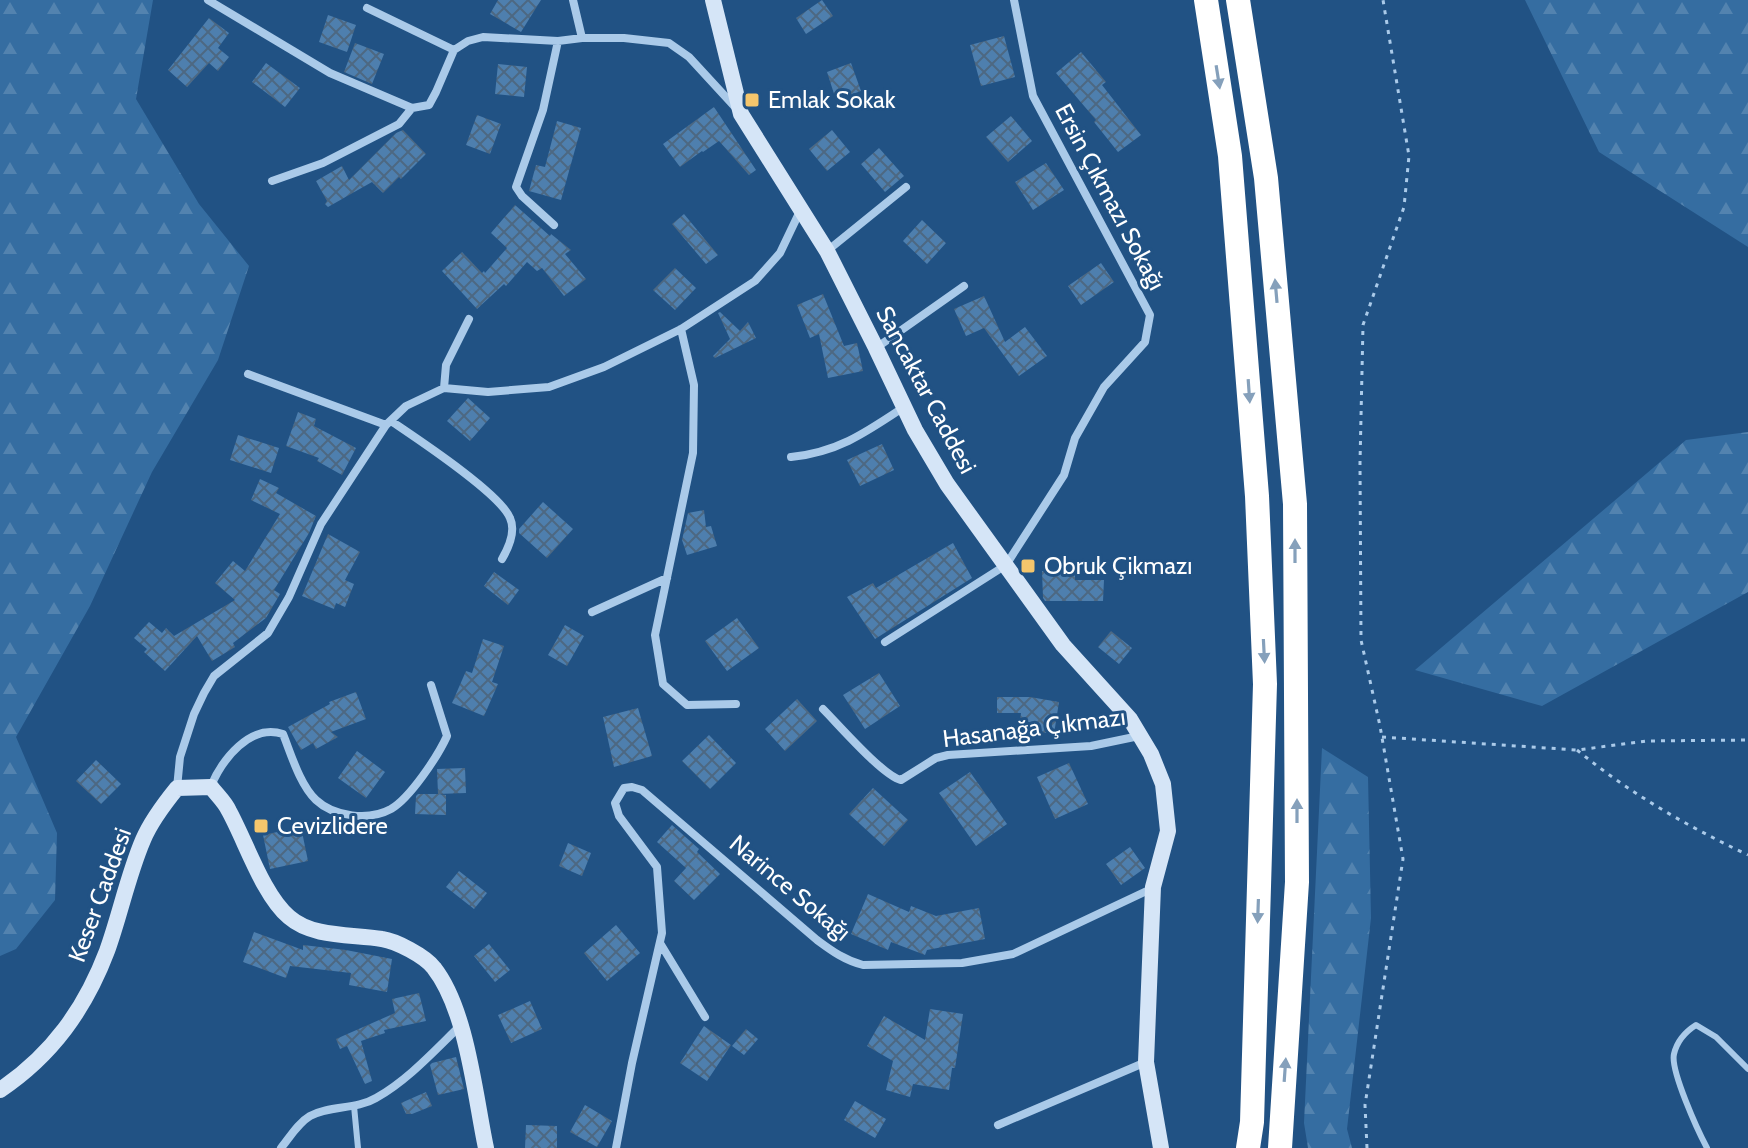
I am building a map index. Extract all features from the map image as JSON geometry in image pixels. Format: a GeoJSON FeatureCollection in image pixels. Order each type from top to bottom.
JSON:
{"type":"FeatureCollection","features":[{"type":"Feature","properties":{"kind":"highway"},"geometry":{"type":"LineString","coordinates":[[1206,0],[1230,156],[1257,496],[1265,684],[1252,1122],[1248,1148]]}},
{"type":"Feature","properties":{"kind":"highway"},"geometry":{"type":"LineString","coordinates":[[1238,0],[1266,178],[1295,504],[1297,882],[1280,1148]]}},
{"type":"Feature","properties":{"kind":"street"},"geometry":{"type":"LineString","coordinates":[[208,0],[330,73],[412,108],[429,105],[454,50],[468,41],[483,37],[558,41],[624,38],[669,43],[689,57],[741,114]]}},
{"type":"Feature","properties":{"kind":"street"},"geometry":{"type":"LineString","coordinates":[[573,0],[582,38]]}},
{"type":"Feature","properties":{"kind":"street","name":"Sancaktar Caddesi"},"geometry":{"type":"LineString","coordinates":[[713,0],[741,114],[827,251],[915,430],[947,484],[1063,645],[1130,719],[1151,754],[1163,784],[1168,831],[1153,887],[1146,1062],[1161,1148]]}},
{"type":"Feature","properties":{"kind":"street","name":"Ersin Çıkmazı Sokağı"},"geometry":{"type":"LineString","coordinates":[[1006,565],[1064,475],[1075,438],[1104,387],[1145,342],[1150,315],[1033,96],[1014,0]]}},
{"type":"Feature","properties":{"kind":"street"},"geometry":{"type":"LineString","coordinates":[[367,8],[454,50]]}},
{"type":"Feature","properties":{"kind":"street"},"geometry":{"type":"LineString","coordinates":[[554,225],[516,187],[543,110],[558,41]]}},
{"type":"Feature","properties":{"kind":"street"},"geometry":{"type":"LineString","coordinates":[[272,181],[323,163],[399,124],[412,108]]}},
{"type":"Feature","properties":{"kind":"street"},"geometry":{"type":"LineString","coordinates":[[827,251],[906,187]]}},
{"type":"Feature","properties":{"kind":"street"},"geometry":{"type":"LineString","coordinates":[[211,787],[177,788],[180,757],[204,693],[214,676],[268,633],[289,597],[321,524],[388,423],[406,406],[444,388],[488,392],[549,387],[604,367],[681,329],[755,281],[780,253],[801,209]]}},
{"type":"Feature","properties":{"kind":"street"},"geometry":{"type":"LineString","coordinates":[[876,348],[964,286]]}},
{"type":"Feature","properties":{"kind":"street"},"geometry":{"type":"LineString","coordinates":[[444,388],[446,365],[469,319]]}},
{"type":"Feature","properties":{"kind":"street"},"geometry":{"type":"LineString","coordinates":[[681,329],[694,385],[693,453],[655,635],[663,684],[687,705],[736,704]]}},
{"type":"Feature","properties":{"kind":"street"},"geometry":{"type":"LineString","coordinates":[[248,374],[388,423],[439,454],[499,503],[511,519],[511,544],[502,559]]}},
{"type":"Feature","properties":{"kind":"street"},"geometry":{"type":"LineString","coordinates":[[791,457],[814,455],[859,437],[904,407]]}},
{"type":"Feature","properties":{"kind":"street"},"geometry":{"type":"LineString","coordinates":[[885,642],[1006,565]]}},
{"type":"Feature","properties":{"kind":"street"},"geometry":{"type":"LineString","coordinates":[[592,612],[667,578]]}},
{"type":"Feature","properties":{"kind":"street"},"geometry":{"type":"LineString","coordinates":[[211,787],[218,770],[232,752],[260,733],[274,731],[283,734],[309,791],[328,809],[351,815],[370,815],[391,809],[415,786],[447,736],[431,685]]}},
{"type":"Feature","properties":{"kind":"street","name":"Hasanağa Çıkmazı"},"geometry":{"type":"LineString","coordinates":[[823,709],[882,768],[901,780],[936,758],[948,755],[1091,746],[1140,736]]}},
{"type":"Feature","properties":{"kind":"street"},"geometry":{"type":"LineString","coordinates":[[211,787],[227,807],[270,894],[289,917],[317,931],[386,939],[410,950],[433,966],[451,997],[461,1025],[486,1148]]}},
{"type":"Feature","properties":{"kind":"street","name":"Keser Caddesi"},"geometry":{"type":"LineString","coordinates":[[0,1090],[37,1061],[82,1007],[107,950],[143,839],[177,788]]}},
{"type":"Feature","properties":{"kind":"street","name":"Narince Sokağı"},"geometry":{"type":"LineString","coordinates":[[616,1148],[662,933],[657,867],[619,816],[615,803],[624,788],[642,790],[817,940],[838,956],[863,965],[962,963],[1013,954],[1153,887]]}},
{"type":"Feature","properties":{"kind":"street"},"geometry":{"type":"LineString","coordinates":[[660,943],[705,1017]]}},
{"type":"Feature","properties":{"kind":"street"},"geometry":{"type":"LineString","coordinates":[[281,1148],[310,1116],[371,1101],[397,1086],[461,1025]]}},
{"type":"Feature","properties":{"kind":"street"},"geometry":{"type":"LineString","coordinates":[[998,1125],[1146,1062]]}},
{"type":"Feature","properties":{"kind":"lane"},"geometry":{"type":"LineString","coordinates":[[1707,1148],[1695,1124],[1673,1056],[1684,1032],[1696,1025],[1716,1037],[1748,1069]]}},
{"type":"Feature","properties":{"kind":"lane"},"geometry":{"type":"LineString","coordinates":[[354,1106],[358,1148]]}},
{"type":"Feature","properties":{"kind":"path"},"geometry":{"type":"LineString","coordinates":[[1367,1148],[1365,1105],[1403,859],[1361,640],[1363,325],[1404,207],[1409,156],[1383,0]]}},
{"type":"Feature","properties":{"kind":"path"},"geometry":{"type":"LineString","coordinates":[[1382,737],[1577,750],[1647,741],[1748,740]]}},
{"type":"Feature","properties":{"kind":"path"},"geometry":{"type":"LineString","coordinates":[[1577,750],[1614,779],[1696,831],[1748,855]]}},
{"type":"Feature","properties":{"kind":"green space"},"geometry":{"type":"Polygon","coordinates":[[[0,0],[153,0],[136,99],[199,204],[249,266],[218,360],[152,472],[90,606],[16,737],[57,833],[55,900],[16,949],[0,956],[0,0]]]}},
{"type":"Feature","properties":{"kind":"green space"},"geometry":{"type":"Polygon","coordinates":[[[1525,0],[1748,0],[1748,247],[1599,152],[1525,0]]]}},
{"type":"Feature","properties":{"kind":"green space"},"geometry":{"type":"Polygon","coordinates":[[[1748,432],[1748,592],[1542,706],[1415,670],[1686,440],[1748,432]]]}},
{"type":"Feature","properties":{"kind":"green space"},"geometry":{"type":"Polygon","coordinates":[[[1322,748],[1368,777],[1371,918],[1347,1129],[1352,1148],[1308,1148],[1304,1123],[1322,748]]]}},
{"type":"Feature","properties":{"kind":"building"},"geometry":{"type":"Polygon","coordinates":[[[498,0],[541,0],[521,32],[490,14],[498,0]]]}},
{"type":"Feature","properties":{"kind":"building"},"geometry":{"type":"Polygon","coordinates":[[[822,0],[833,16],[806,34],[796,18],[822,0]]]}},
{"type":"Feature","properties":{"kind":"building"},"geometry":{"type":"Polygon","coordinates":[[[328,15],[356,25],[347,52],[319,42],[328,15]]]}},
{"type":"Feature","properties":{"kind":"building"},"geometry":{"type":"Polygon","coordinates":[[[209,18],[229,33],[218,48],[229,57],[218,71],[209,63],[187,87],[168,70],[209,18]]]}},
{"type":"Feature","properties":{"kind":"building"},"geometry":{"type":"Polygon","coordinates":[[[1004,36],[1015,77],[981,86],[970,45],[1004,36]]]}},
{"type":"Feature","properties":{"kind":"building"},"geometry":{"type":"Polygon","coordinates":[[[355,43],[384,54],[372,84],[344,72],[355,43]]]}},
{"type":"Feature","properties":{"kind":"building"},"geometry":{"type":"Polygon","coordinates":[[[1081,52],[1106,82],[1102,85],[1141,135],[1118,152],[1094,122],[1096,120],[1056,73],[1081,52]]]}},
{"type":"Feature","properties":{"kind":"building"},"geometry":{"type":"Polygon","coordinates":[[[266,63],[300,88],[285,107],[252,82],[266,63]]]}},
{"type":"Feature","properties":{"kind":"building"},"geometry":{"type":"Polygon","coordinates":[[[851,63],[861,91],[836,100],[827,72],[851,63]]]}},
{"type":"Feature","properties":{"kind":"building"},"geometry":{"type":"Polygon","coordinates":[[[498,64],[527,67],[524,97],[495,94],[498,64]]]}},
{"type":"Feature","properties":{"kind":"building"},"geometry":{"type":"Polygon","coordinates":[[[714,107],[756,170],[749,175],[719,141],[680,167],[663,144],[714,107]]]}},
{"type":"Feature","properties":{"kind":"building"},"geometry":{"type":"Polygon","coordinates":[[[477,115],[501,124],[490,154],[466,145],[477,115]]]}},
{"type":"Feature","properties":{"kind":"building"},"geometry":{"type":"Polygon","coordinates":[[[1011,116],[1032,141],[1008,162],[986,137],[1011,116]]]}},
{"type":"Feature","properties":{"kind":"building"},"geometry":{"type":"Polygon","coordinates":[[[557,121],[581,128],[561,200],[529,191],[536,165],[545,167],[557,121]]]}},
{"type":"Feature","properties":{"kind":"building"},"geometry":{"type":"Polygon","coordinates":[[[403,130],[426,154],[401,179],[399,177],[383,193],[372,182],[328,207],[325,204],[327,201],[316,181],[342,166],[349,180],[396,133],[403,130]]]}},
{"type":"Feature","properties":{"kind":"building"},"geometry":{"type":"Polygon","coordinates":[[[832,130],[850,152],[827,171],[809,149],[832,130]]]}},
{"type":"Feature","properties":{"kind":"building"},"geometry":{"type":"Polygon","coordinates":[[[879,148],[904,176],[885,192],[861,164],[879,148]]]}},
{"type":"Feature","properties":{"kind":"building"},"geometry":{"type":"Polygon","coordinates":[[[1046,163],[1064,190],[1033,210],[1015,182],[1046,163]]]}},
{"type":"Feature","properties":{"kind":"building"},"geometry":{"type":"Polygon","coordinates":[[[515,205],[571,250],[565,254],[586,279],[564,296],[542,268],[537,271],[527,262],[506,286],[504,284],[477,309],[442,271],[462,252],[485,273],[507,248],[491,233],[515,205]]]}},
{"type":"Feature","properties":{"kind":"building"},"geometry":{"type":"Polygon","coordinates":[[[684,214],[718,255],[706,264],[672,224],[684,214]]]}},
{"type":"Feature","properties":{"kind":"building"},"geometry":{"type":"Polygon","coordinates":[[[922,220],[946,243],[927,264],[903,241],[922,220]]]}},
{"type":"Feature","properties":{"kind":"building"},"geometry":{"type":"Polygon","coordinates":[[[1101,263],[1114,282],[1081,305],[1068,286],[1101,263]]]}},
{"type":"Feature","properties":{"kind":"building"},"geometry":{"type":"Polygon","coordinates":[[[675,268],[696,288],[675,310],[653,290],[675,268]]]}},
{"type":"Feature","properties":{"kind":"building"},"geometry":{"type":"Polygon","coordinates":[[[823,294],[844,346],[857,343],[863,371],[828,378],[819,334],[810,338],[797,305],[823,294]]]}},
{"type":"Feature","properties":{"kind":"building"},"geometry":{"type":"Polygon","coordinates":[[[984,296],[1005,342],[1025,327],[1047,356],[1019,376],[984,328],[966,336],[954,309],[984,296]]]}},
{"type":"Feature","properties":{"kind":"building"},"geometry":{"type":"Polygon","coordinates":[[[720,312],[740,331],[748,322],[756,338],[715,358],[713,356],[730,339],[720,312]]]}},
{"type":"Feature","properties":{"kind":"building"},"geometry":{"type":"Polygon","coordinates":[[[468,398],[490,418],[470,441],[447,421],[468,398]]]}},
{"type":"Feature","properties":{"kind":"building"},"geometry":{"type":"Polygon","coordinates":[[[298,412],[316,419],[314,426],[356,448],[342,475],[317,461],[319,458],[286,446],[298,412]]]}},
{"type":"Feature","properties":{"kind":"building"},"geometry":{"type":"Polygon","coordinates":[[[238,435],[279,448],[271,473],[230,460],[238,435]]]}},
{"type":"Feature","properties":{"kind":"building"},"geometry":{"type":"Polygon","coordinates":[[[882,444],[894,470],[860,486],[847,460],[882,444]]]}},
{"type":"Feature","properties":{"kind":"building"},"geometry":{"type":"Polygon","coordinates":[[[260,479],[279,488],[276,493],[316,516],[274,590],[280,594],[266,618],[233,643],[235,647],[212,661],[197,636],[165,671],[134,638],[149,622],[162,633],[166,628],[174,636],[235,600],[215,583],[233,561],[245,571],[280,514],[251,500],[260,479]]]}},
{"type":"Feature","properties":{"kind":"building"},"geometry":{"type":"Polygon","coordinates":[[[543,502],[573,529],[547,558],[519,533],[519,529],[543,502]]]}},
{"type":"Feature","properties":{"kind":"building"},"geometry":{"type":"Polygon","coordinates":[[[704,510],[706,527],[711,526],[717,546],[687,555],[682,540],[688,513],[704,510]]]}},
{"type":"Feature","properties":{"kind":"building"},"geometry":{"type":"Polygon","coordinates":[[[328,534],[360,552],[345,580],[354,584],[345,607],[336,603],[334,609],[302,596],[328,534]]]}},
{"type":"Feature","properties":{"kind":"building"},"geometry":{"type":"Polygon","coordinates":[[[953,543],[972,578],[875,639],[847,597],[873,583],[876,588],[953,543]]]}},
{"type":"Feature","properties":{"kind":"building"},"geometry":{"type":"Polygon","coordinates":[[[1075,570],[1075,580],[1104,580],[1103,601],[1045,601],[1042,571],[1075,570]]]}},
{"type":"Feature","properties":{"kind":"building"},"geometry":{"type":"Polygon","coordinates":[[[494,572],[519,590],[508,605],[484,586],[494,572]]]}},
{"type":"Feature","properties":{"kind":"building"},"geometry":{"type":"Polygon","coordinates":[[[737,618],[759,648],[727,671],[705,641],[737,618]]]}},
{"type":"Feature","properties":{"kind":"building"},"geometry":{"type":"Polygon","coordinates":[[[565,625],[584,636],[567,666],[548,655],[565,625]]]}},
{"type":"Feature","properties":{"kind":"building"},"geometry":{"type":"Polygon","coordinates":[[[1111,631],[1132,648],[1119,664],[1098,647],[1111,631]]]}},
{"type":"Feature","properties":{"kind":"building"},"geometry":{"type":"Polygon","coordinates":[[[483,639],[504,646],[492,682],[498,684],[484,716],[452,703],[466,671],[472,673],[483,639]]]}},
{"type":"Feature","properties":{"kind":"building"},"geometry":{"type":"Polygon","coordinates":[[[879,673],[900,706],[865,729],[843,695],[879,673]]]}},
{"type":"Feature","properties":{"kind":"building"},"geometry":{"type":"Polygon","coordinates":[[[356,692],[366,719],[331,732],[338,737],[316,749],[313,743],[301,750],[288,727],[329,702],[356,692]]]}},
{"type":"Feature","properties":{"kind":"building"},"geometry":{"type":"Polygon","coordinates":[[[997,697],[1030,697],[1059,702],[1054,734],[1019,729],[1021,713],[997,713],[997,697]]]}},
{"type":"Feature","properties":{"kind":"building"},"geometry":{"type":"Polygon","coordinates":[[[797,699],[817,721],[785,751],[765,729],[797,699]]]}},
{"type":"Feature","properties":{"kind":"building"},"geometry":{"type":"Polygon","coordinates":[[[638,708],[652,756],[614,767],[603,717],[638,708]]]}},
{"type":"Feature","properties":{"kind":"building"},"geometry":{"type":"Polygon","coordinates":[[[709,735],[736,763],[710,789],[682,761],[709,735]]]}},
{"type":"Feature","properties":{"kind":"building"},"geometry":{"type":"Polygon","coordinates":[[[357,751],[385,772],[366,798],[338,778],[357,751]]]}},
{"type":"Feature","properties":{"kind":"building"},"geometry":{"type":"Polygon","coordinates":[[[96,760],[121,784],[101,804],[76,781],[96,760]]]}},
{"type":"Feature","properties":{"kind":"building"},"geometry":{"type":"Polygon","coordinates":[[[1069,763],[1088,804],[1055,819],[1037,777],[1069,763]]]}},
{"type":"Feature","properties":{"kind":"building"},"geometry":{"type":"Polygon","coordinates":[[[465,768],[466,793],[438,794],[437,769],[465,768]]]}},
{"type":"Feature","properties":{"kind":"building"},"geometry":{"type":"Polygon","coordinates":[[[970,772],[1007,824],[976,846],[939,793],[970,772]]]}},
{"type":"Feature","properties":{"kind":"building"},"geometry":{"type":"Polygon","coordinates":[[[873,788],[908,820],[884,846],[849,814],[873,788]]]}},
{"type":"Feature","properties":{"kind":"building"},"geometry":{"type":"Polygon","coordinates":[[[418,794],[446,795],[446,815],[415,814],[418,794]]]}},
{"type":"Feature","properties":{"kind":"building"},"geometry":{"type":"Polygon","coordinates":[[[672,825],[699,849],[697,852],[720,874],[694,900],[674,881],[686,868],[657,842],[672,825]]]}},
{"type":"Feature","properties":{"kind":"building"},"geometry":{"type":"Polygon","coordinates":[[[301,827],[308,861],[270,869],[263,835],[301,827]]]}},
{"type":"Feature","properties":{"kind":"building"},"geometry":{"type":"Polygon","coordinates":[[[568,843],[591,853],[582,876],[559,866],[568,843]]]}},
{"type":"Feature","properties":{"kind":"building"},"geometry":{"type":"Polygon","coordinates":[[[1130,847],[1145,868],[1121,885],[1106,864],[1130,847]]]}},
{"type":"Feature","properties":{"kind":"building"},"geometry":{"type":"Polygon","coordinates":[[[459,871],[487,893],[474,909],[446,887],[459,871]]]}},
{"type":"Feature","properties":{"kind":"building"},"geometry":{"type":"Polygon","coordinates":[[[868,894],[909,912],[911,906],[936,916],[979,908],[985,939],[927,950],[925,955],[891,942],[888,950],[851,934],[868,894]]]}},
{"type":"Feature","properties":{"kind":"building"},"geometry":{"type":"Polygon","coordinates":[[[616,925],[640,953],[607,981],[584,953],[616,925]]]}},
{"type":"Feature","properties":{"kind":"building"},"geometry":{"type":"Polygon","coordinates":[[[254,932],[303,950],[303,945],[392,959],[387,992],[349,985],[351,973],[290,966],[286,978],[243,962],[254,932]]]}},
{"type":"Feature","properties":{"kind":"building"},"geometry":{"type":"Polygon","coordinates":[[[489,944],[510,970],[495,982],[474,956],[489,944]]]}},
{"type":"Feature","properties":{"kind":"building"},"geometry":{"type":"Polygon","coordinates":[[[419,993],[426,1021],[384,1030],[385,1033],[361,1041],[372,1081],[365,1084],[347,1046],[340,1049],[336,1039],[395,1013],[392,999],[419,993]]]}},
{"type":"Feature","properties":{"kind":"building"},"geometry":{"type":"Polygon","coordinates":[[[530,1001],[542,1029],[511,1043],[498,1015],[530,1001]]]}},
{"type":"Feature","properties":{"kind":"building"},"geometry":{"type":"Polygon","coordinates":[[[930,1009],[963,1014],[949,1090],[913,1084],[910,1097],[886,1090],[893,1061],[867,1046],[884,1016],[925,1040],[930,1009]]]}},
{"type":"Feature","properties":{"kind":"building"},"geometry":{"type":"Polygon","coordinates":[[[704,1026],[731,1045],[707,1081],[680,1063],[704,1026]]]}},
{"type":"Feature","properties":{"kind":"building"},"geometry":{"type":"Polygon","coordinates":[[[746,1029],[758,1039],[744,1055],[732,1046],[746,1029]]]}},
{"type":"Feature","properties":{"kind":"building"},"geometry":{"type":"Polygon","coordinates":[[[456,1057],[464,1089],[438,1095],[430,1065],[456,1057]]]}},
{"type":"Feature","properties":{"kind":"building"},"geometry":{"type":"Polygon","coordinates":[[[426,1092],[432,1106],[406,1114],[401,1103],[426,1092]]]}},
{"type":"Feature","properties":{"kind":"building"},"geometry":{"type":"Polygon","coordinates":[[[855,1101],[886,1119],[875,1138],[844,1120],[855,1101]]]}},
{"type":"Feature","properties":{"kind":"building"},"geometry":{"type":"Polygon","coordinates":[[[585,1105],[612,1121],[597,1147],[570,1132],[585,1105]]]}},
{"type":"Feature","properties":{"kind":"building"},"geometry":{"type":"Polygon","coordinates":[[[526,1125],[557,1126],[557,1148],[525,1148],[526,1125]]]}},
{"type":"Feature","properties":{"kind":"place","name":"Emlak Sokak"},"geometry":{"type":"Point","coordinates":[752,100]}},
{"type":"Feature","properties":{"kind":"place","name":"Obruk Çikmazı"},"geometry":{"type":"Point","coordinates":[1028,566]}},
{"type":"Feature","properties":{"kind":"place","name":"Cevizlidere"},"geometry":{"type":"Point","coordinates":[261,826]}}]}
